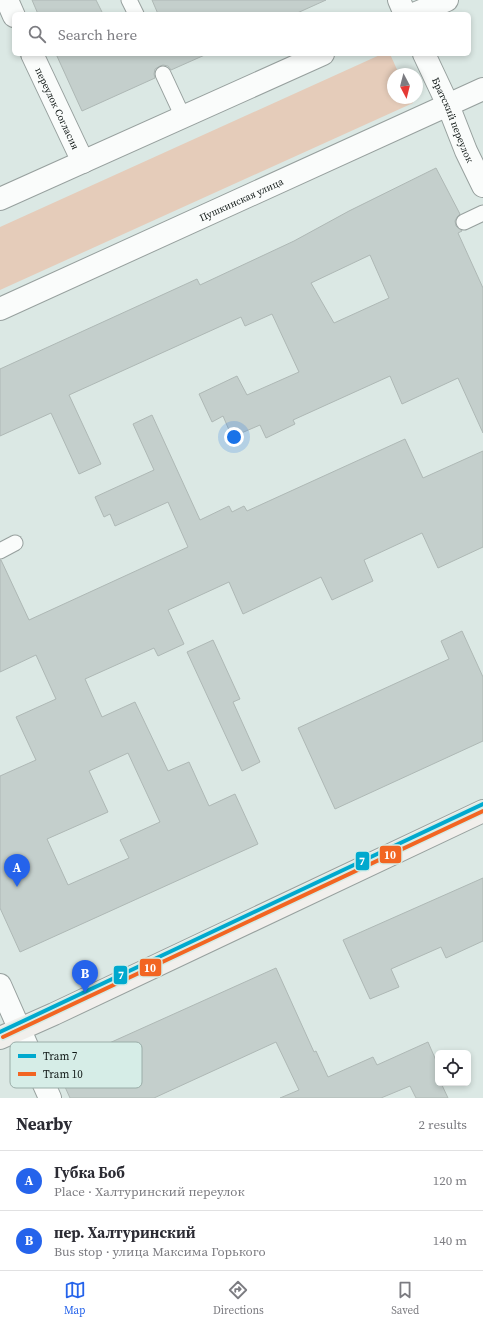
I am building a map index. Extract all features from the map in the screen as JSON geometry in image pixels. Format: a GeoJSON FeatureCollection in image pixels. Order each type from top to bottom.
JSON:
{"type":"FeatureCollection","features":[{"type":"Feature","properties":{"kind":"main road"},"geometry":{"type":"LineString","coordinates":[[0,1038],[20,1030],[483,811]]}},
{"type":"Feature","properties":{"kind":"street"},"geometry":{"type":"LineString","coordinates":[[6,0],[12,12]]}},
{"type":"Feature","properties":{"kind":"street"},"geometry":{"type":"LineString","coordinates":[[399,0],[404,12]]}},
{"type":"Feature","properties":{"kind":"street"},"geometry":{"type":"LineString","coordinates":[[419,12],[447,0]]}},
{"type":"Feature","properties":{"kind":"street","name":"переулок Согласия"},"geometry":{"type":"LineString","coordinates":[[33,56],[82,162]]}},
{"type":"Feature","properties":{"kind":"street"},"geometry":{"type":"LineString","coordinates":[[0,199],[183,117],[314,56]]}},
{"type":"Feature","properties":{"kind":"street","name":"Братский переулок"},"geometry":{"type":"LineString","coordinates":[[425,56],[448,105],[466,151],[483,186]]}},
{"type":"Feature","properties":{"kind":"street","name":"Пушкинская улица"},"geometry":{"type":"LineString","coordinates":[[0,309],[483,89]]}},
{"type":"Feature","properties":{"kind":"street"},"geometry":{"type":"LineString","coordinates":[[0,984],[25,1042]]}},
{"type":"Feature","properties":{"kind":"street"},"geometry":{"type":"LineString","coordinates":[[46,1088],[50,1098]]}},
{"type":"Feature","properties":{"kind":"lane"},"geometry":{"type":"LineString","coordinates":[[129,0],[135,12]]}},
{"type":"Feature","properties":{"kind":"lane"},"geometry":{"type":"LineString","coordinates":[[163,74],[183,117]]}},
{"type":"Feature","properties":{"kind":"lane"},"geometry":{"type":"LineString","coordinates":[[464,222],[483,213]]}},
{"type":"Feature","properties":{"kind":"lane"},"geometry":{"type":"LineString","coordinates":[[0,551],[15,543]]}},
{"type":"Feature","properties":{"kind":"shaded area"},"geometry":{"type":"Polygon","coordinates":[[[378,56],[391,56],[396,68],[387,68],[387,104],[411,104],[0,290],[0,227],[378,56]]]}},
{"type":"Feature","properties":{"kind":"building"},"geometry":{"type":"Polygon","coordinates":[[[32,0],[96,0],[102,12],[37,12],[32,0]]]}},
{"type":"Feature","properties":{"kind":"building"},"geometry":{"type":"Polygon","coordinates":[[[152,0],[326,0],[299,12],[157,12],[152,0]]]}},
{"type":"Feature","properties":{"kind":"building"},"geometry":{"type":"Polygon","coordinates":[[[57,56],[202,56],[171,70],[168,66],[160,66],[155,69],[155,78],[82,111],[57,56]]]}},
{"type":"Feature","properties":{"kind":"building"},"geometry":{"type":"Polygon","coordinates":[[[436,168],[460,214],[455,221],[456,226],[462,231],[458,233],[483,288],[483,433],[458,378],[402,404],[390,376],[293,420],[295,424],[266,438],[260,425],[232,437],[223,416],[212,422],[199,394],[237,376],[247,395],[299,372],[272,314],[245,326],[241,317],[69,395],[101,464],[79,474],[51,413],[0,436],[0,369],[197,279],[200,285],[294,241],[349,211],[436,168]],[[370,255],[311,283],[334,323],[389,298],[370,255]]]}},
{"type":"Feature","properties":{"kind":"building"},"geometry":{"type":"Polygon","coordinates":[[[152,415],[200,520],[229,506],[232,512],[244,506],[247,511],[405,439],[423,478],[483,451],[483,547],[438,568],[422,533],[364,560],[373,581],[332,600],[321,577],[243,614],[229,582],[168,610],[184,644],[158,656],[154,648],[85,679],[102,717],[135,702],[168,771],[189,762],[209,806],[235,794],[258,844],[20,952],[0,908],[0,776],[36,760],[16,717],[56,699],[36,655],[0,672],[0,560],[29,620],[188,547],[168,502],[115,526],[110,514],[104,517],[95,497],[154,470],[133,424],[152,415]],[[128,753],[89,771],[108,812],[47,839],[68,885],[129,858],[120,840],[160,822],[128,753]]]}},
{"type":"Feature","properties":{"kind":"building"},"geometry":{"type":"Polygon","coordinates":[[[462,631],[483,677],[483,741],[335,809],[298,728],[449,659],[441,641],[462,631]]]}},
{"type":"Feature","properties":{"kind":"building"},"geometry":{"type":"Polygon","coordinates":[[[213,640],[240,699],[233,702],[260,762],[242,771],[187,652],[213,640]]]}},
{"type":"Feature","properties":{"kind":"building"},"geometry":{"type":"Polygon","coordinates":[[[483,878],[483,941],[446,958],[441,947],[391,969],[399,987],[370,999],[343,940],[483,878]]]}},
{"type":"Feature","properties":{"kind":"building"},"geometry":{"type":"Polygon","coordinates":[[[276,968],[314,1052],[316,1051],[328,1077],[373,1057],[377,1065],[428,1042],[435,1058],[435,1086],[442,1086],[448,1098],[416,1098],[410,1086],[381,1098],[280,1098],[299,1090],[276,1042],[154,1098],[70,1098],[65,1088],[142,1088],[142,1042],[112,1042],[276,968]]]}},
{"type":"Feature","properties":{"kind":"tram line","name":"7"},"geometry":{"type":"LineString","coordinates":[[0,1032],[483,804]]}},
{"type":"Feature","properties":{"kind":"tram line","name":"10"},"geometry":{"type":"LineString","coordinates":[[3,1037],[483,811]]}},
{"type":"Feature","properties":{"kind":"place","name":"Губка Боб"},"geometry":{"type":"Point","coordinates":[17,887]}},
{"type":"Feature","properties":{"kind":"place","name":"пер. Халтуринский"},"geometry":{"type":"Point","coordinates":[85,993]}}]}
